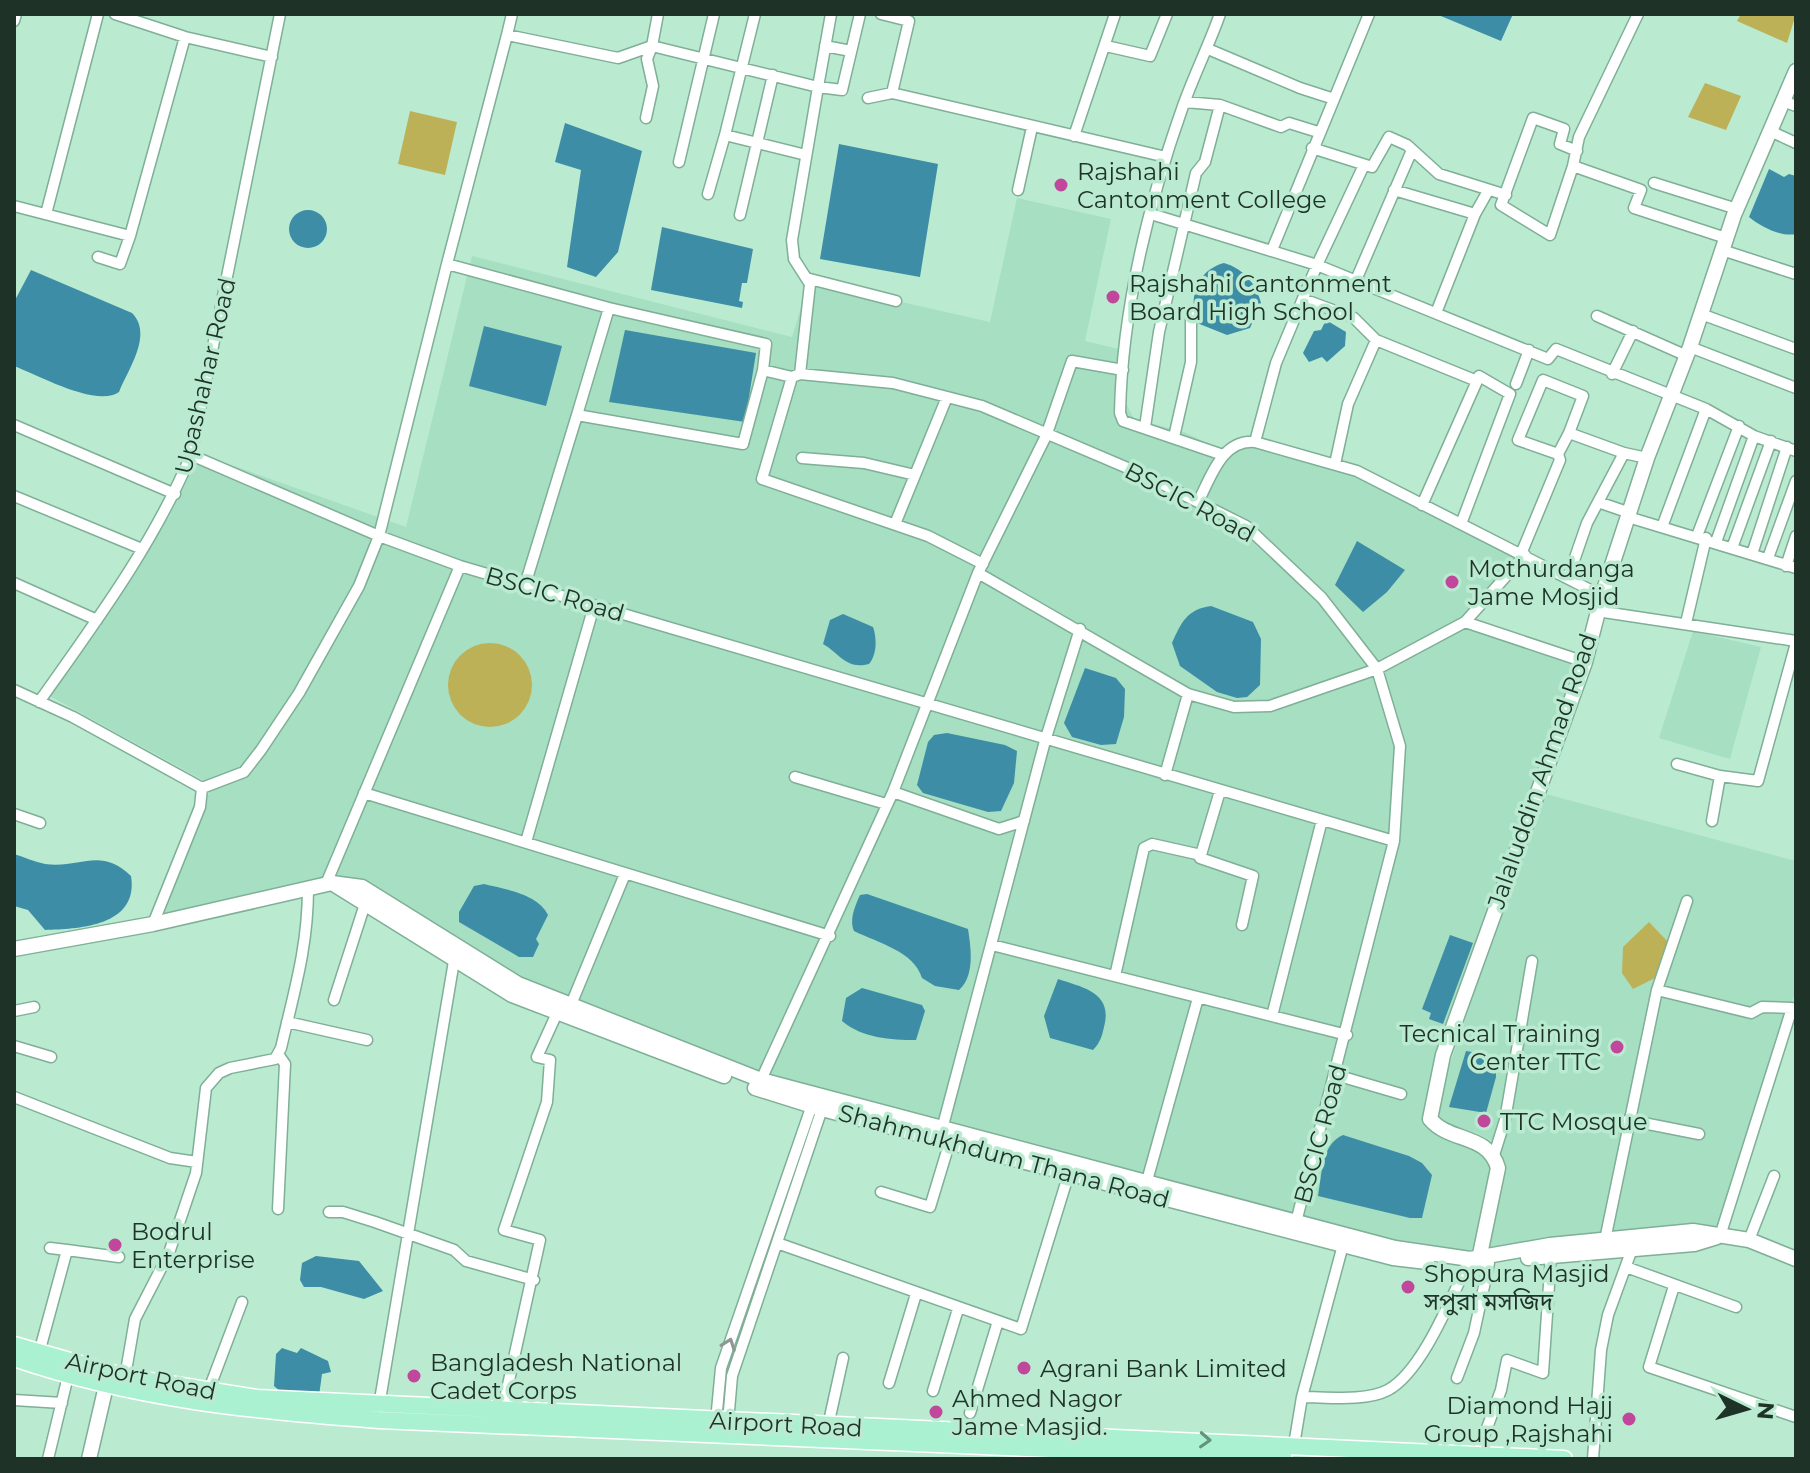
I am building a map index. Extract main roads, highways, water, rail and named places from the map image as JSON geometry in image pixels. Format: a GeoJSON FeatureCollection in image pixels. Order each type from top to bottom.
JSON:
{"type":"FeatureCollection","features":[{"type":"Feature","properties":{"kind":"main road","name":"Jalaluddin Ahmad Road"},"geometry":{"type":"LineString","coordinates":[[1476,1262],[1498,1168],[1494,1155],[1483,1144],[1438,1129],[1430,1119],[1429,1109],[1443,1055],[1585,662],[1600,604],[1647,458],[1737,209],[1770,131],[1789,104],[1796,71]]}},
{"type":"Feature","properties":{"kind":"main road","name":"Shahmukhdum Thana Road"},"geometry":{"type":"LineString","coordinates":[[329,884],[512,995],[564,1010],[819,1102]]}},
{"type":"Feature","properties":{"kind":"main road","name":"Shahmukhdum Thana Road"},"geometry":{"type":"LineString","coordinates":[[14,949],[153,924],[329,884],[362,887],[564,1010],[819,1102],[1295,1227],[1476,1262],[1605,1240],[1693,1231],[1749,1240],[1796,1259]]}},
{"type":"Feature","properties":{"kind":"main road","name":"Shahmukhdum Thana Road"},"geometry":{"type":"LineString","coordinates":[[944,1135],[1069,1173],[1146,1187]]}},
{"type":"Feature","properties":{"kind":"main road","name":"Shahmukhdum Thana Road"},"geometry":{"type":"LineString","coordinates":[[1295,1227],[1343,1245],[1393,1258],[1476,1262],[1694,1244],[1720,1236]]}},
{"type":"Feature","properties":{"kind":"main road","name":"Airport Road"},"geometry":{"type":"LineString","coordinates":[[14,1345],[125,1377],[208,1392],[648,1424],[1164,1455],[1284,1459]]}},
{"type":"Feature","properties":{"kind":"main road","name":"Airport Road"},"geometry":{"type":"LineString","coordinates":[[14,1358],[106,1386],[257,1411],[648,1424],[722,1421],[1564,1459]]}},
{"type":"Feature","properties":{"kind":"main road"},"geometry":{"type":"LineString","coordinates":[[89,1459],[106,1386]]}},
{"type":"Feature","properties":{"kind":"water"},"geometry":{"type":"Polygon","coordinates":[[[1436,14],[1513,14],[1501,41],[1436,14]]]}},
{"type":"Feature","properties":{"kind":"water"},"geometry":{"type":"Polygon","coordinates":[[[565,123],[642,151],[618,252],[596,277],[567,267],[581,170],[555,162],[565,123]]]}},
{"type":"Feature","properties":{"kind":"water"},"geometry":{"type":"Polygon","coordinates":[[[839,144],[938,164],[920,277],[820,259],[839,144]]]}},
{"type":"Feature","properties":{"kind":"water"},"geometry":{"type":"Polygon","coordinates":[[[1769,169],[1784,177],[1789,174],[1796,176],[1796,234],[1771,230],[1749,217],[1769,169]]]}},
{"type":"Feature","properties":{"kind":"water"},"geometry":{"type":"Polygon","coordinates":[[[308,210],[321,216],[327,229],[321,242],[308,248],[295,242],[289,229],[295,216],[308,210]]]}},
{"type":"Feature","properties":{"kind":"water"},"geometry":{"type":"Polygon","coordinates":[[[662,227],[753,249],[747,283],[742,283],[739,301],[743,302],[742,308],[651,290],[662,227]]]}},
{"type":"Feature","properties":{"kind":"water"},"geometry":{"type":"Polygon","coordinates":[[[1224,263],[1248,278],[1261,303],[1250,328],[1227,335],[1197,323],[1194,314],[1194,295],[1201,278],[1224,263]]]}},
{"type":"Feature","properties":{"kind":"water"},"geometry":{"type":"Polygon","coordinates":[[[31,270],[132,313],[138,321],[140,341],[119,392],[109,396],[82,393],[14,366],[14,302],[31,270]]]}},
{"type":"Feature","properties":{"kind":"water"},"geometry":{"type":"Polygon","coordinates":[[[1326,320],[1346,332],[1345,346],[1327,362],[1322,357],[1309,362],[1303,353],[1314,331],[1321,330],[1326,320]]]}},
{"type":"Feature","properties":{"kind":"water"},"geometry":{"type":"Polygon","coordinates":[[[484,326],[562,346],[546,406],[469,386],[484,326]]]}},
{"type":"Feature","properties":{"kind":"water"},"geometry":{"type":"Polygon","coordinates":[[[625,330],[756,353],[745,422],[609,402],[625,330]]]}},
{"type":"Feature","properties":{"kind":"water"},"geometry":{"type":"Polygon","coordinates":[[[1357,541],[1405,570],[1387,592],[1363,612],[1335,585],[1357,541]]]}},
{"type":"Feature","properties":{"kind":"water"},"geometry":{"type":"Polygon","coordinates":[[[1211,606],[1253,622],[1261,639],[1260,685],[1247,697],[1237,698],[1217,692],[1180,666],[1172,643],[1179,629],[1190,614],[1211,606]]]}},
{"type":"Feature","properties":{"kind":"water"},"geometry":{"type":"Polygon","coordinates":[[[843,614],[873,627],[876,646],[869,664],[849,663],[823,644],[830,620],[843,614]]]}},
{"type":"Feature","properties":{"kind":"water"},"geometry":{"type":"Polygon","coordinates":[[[1085,668],[1116,678],[1125,689],[1124,717],[1116,744],[1101,745],[1072,737],[1064,723],[1085,668]]]}},
{"type":"Feature","properties":{"kind":"water"},"geometry":{"type":"Polygon","coordinates":[[[947,733],[1005,745],[1017,751],[1014,783],[1001,811],[988,812],[923,793],[917,785],[928,742],[934,735],[947,733]]]}},
{"type":"Feature","properties":{"kind":"water"},"geometry":{"type":"Polygon","coordinates":[[[14,854],[45,864],[109,862],[131,876],[131,893],[117,915],[104,921],[90,926],[45,930],[28,910],[14,906],[14,854]]]}},
{"type":"Feature","properties":{"kind":"water"},"geometry":{"type":"Polygon","coordinates":[[[484,884],[529,897],[548,915],[536,939],[539,944],[533,957],[519,957],[459,922],[459,912],[474,886],[484,884]]]}},
{"type":"Feature","properties":{"kind":"water"},"geometry":{"type":"Polygon","coordinates":[[[867,894],[968,929],[970,970],[959,990],[935,986],[922,978],[918,969],[903,954],[854,931],[855,908],[860,895],[867,894]]]}},
{"type":"Feature","properties":{"kind":"water"},"geometry":{"type":"Polygon","coordinates":[[[1450,935],[1473,943],[1443,1024],[1429,1019],[1431,1013],[1422,1009],[1450,935]]]}},
{"type":"Feature","properties":{"kind":"water"},"geometry":{"type":"Polygon","coordinates":[[[1058,979],[1087,989],[1101,999],[1106,1016],[1099,1042],[1093,1050],[1050,1038],[1044,1016],[1058,979]]]}},
{"type":"Feature","properties":{"kind":"water"},"geometry":{"type":"Polygon","coordinates":[[[862,988],[922,1005],[925,1011],[916,1040],[868,1034],[842,1021],[846,998],[862,988]]]}},
{"type":"Feature","properties":{"kind":"water"},"geometry":{"type":"Polygon","coordinates":[[[1466,1051],[1484,1054],[1496,1061],[1496,1077],[1486,1113],[1449,1107],[1466,1051]]]}},
{"type":"Feature","properties":{"kind":"water"},"geometry":{"type":"Polygon","coordinates":[[[1343,1135],[1422,1163],[1432,1175],[1422,1218],[1410,1218],[1318,1196],[1326,1153],[1343,1135]]]}},
{"type":"Feature","properties":{"kind":"water"},"geometry":{"type":"Polygon","coordinates":[[[316,1256],[359,1261],[383,1291],[364,1299],[321,1287],[304,1287],[300,1280],[302,1263],[316,1256]]]}},
{"type":"Feature","properties":{"kind":"water"},"geometry":{"type":"Polygon","coordinates":[[[282,1348],[297,1353],[301,1348],[328,1361],[331,1372],[322,1374],[319,1396],[281,1392],[274,1386],[276,1354],[282,1348]]]}},
{"type":"Feature","properties":{"kind":"place","name":"Rajshahi Cantonment College"},"geometry":{"type":"Point","coordinates":[1061,185]}},
{"type":"Feature","properties":{"kind":"place","name":"Rajshahi Cantonment Board High School"},"geometry":{"type":"Point","coordinates":[1113,297]}},
{"type":"Feature","properties":{"kind":"place","name":"Mothurdanga Jame Mosjid"},"geometry":{"type":"Point","coordinates":[1452,582]}},
{"type":"Feature","properties":{"kind":"place","name":"Tecnical Training Center TTC"},"geometry":{"type":"Point","coordinates":[1617,1047]}},
{"type":"Feature","properties":{"kind":"place","name":"TTC Mosque"},"geometry":{"type":"Point","coordinates":[1484,1121]}},
{"type":"Feature","properties":{"kind":"place","name":"Bodrul Enterprise"},"geometry":{"type":"Point","coordinates":[115,1245]}},
{"type":"Feature","properties":{"kind":"place","name":"Shopura Masjid সপুরা মসজিদ"},"geometry":{"type":"Point","coordinates":[1408,1287]}},
{"type":"Feature","properties":{"kind":"place","name":"Agrani Bank Limited"},"geometry":{"type":"Point","coordinates":[1024,1368]}},
{"type":"Feature","properties":{"kind":"place","name":"Bangladesh National Cadet Corps"},"geometry":{"type":"Point","coordinates":[414,1376]}},
{"type":"Feature","properties":{"kind":"place","name":"Ahmed Nagor Jame Masjid."},"geometry":{"type":"Point","coordinates":[936,1412]}},
{"type":"Feature","properties":{"kind":"place","name":"Diamond Hajj Group ,Rajshahi"},"geometry":{"type":"Point","coordinates":[1629,1419]}}]}
